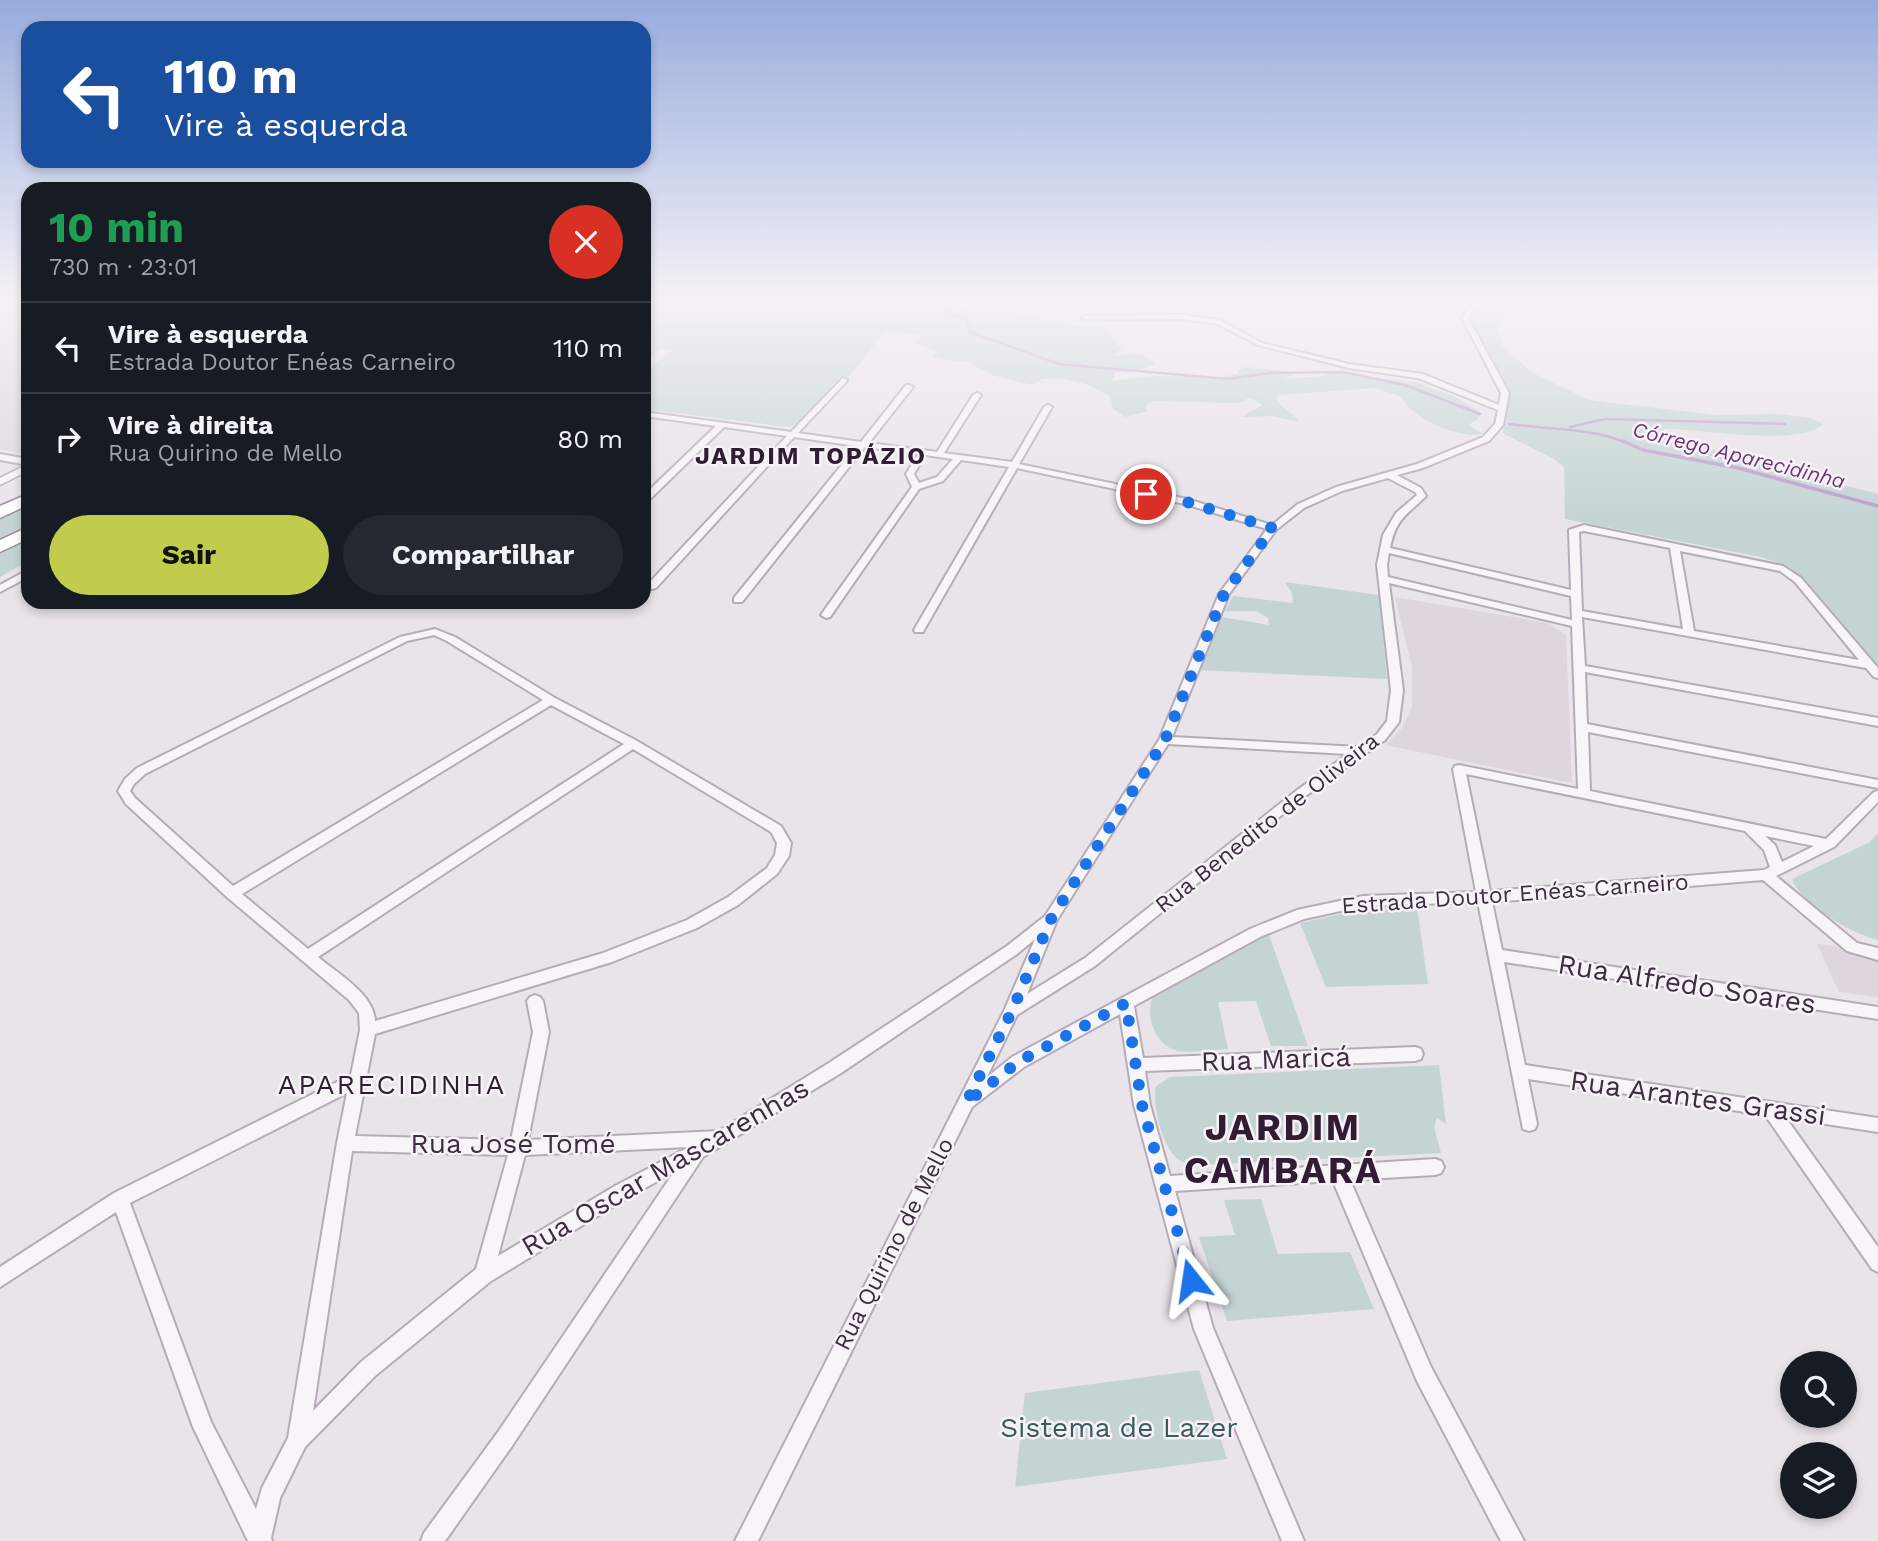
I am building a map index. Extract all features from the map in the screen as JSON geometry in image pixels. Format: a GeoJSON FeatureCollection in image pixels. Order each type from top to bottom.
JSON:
{"type":"FeatureCollection","features":[{"type":"Feature","properties":{"kind":"highway"},"geometry":{"type":"LineString","coordinates":[[0,513],[21,502]]}},
{"type":"Feature","properties":{"kind":"highway"},"geometry":{"type":"LineString","coordinates":[[0,547],[21,536]]}},
{"type":"Feature","properties":{"kind":"street"},"geometry":{"type":"LineString","coordinates":[[1386,371],[1420,376],[1502,409],[1504,394],[1492,371]]}},
{"type":"Feature","properties":{"kind":"street"},"geometry":{"type":"LineString","coordinates":[[652,586],[843,380]]}},
{"type":"Feature","properties":{"kind":"street"},"geometry":{"type":"LineString","coordinates":[[738,600],[909,387]]}},
{"type":"Feature","properties":{"kind":"street"},"geometry":{"type":"LineString","coordinates":[[939,455],[977,395]]}},
{"type":"Feature","properties":{"kind":"street"},"geometry":{"type":"LineString","coordinates":[[919,630],[1048,407]]}},
{"type":"Feature","properties":{"kind":"street","name":"Rua Quirino de Mello"},"geometry":{"type":"LineString","coordinates":[[746,1541],[1012,1011],[1051,919],[1165,740],[1224,594],[1273,528],[1319,496],[1420,466],[1486,439],[1499,425],[1502,409]]}},
{"type":"Feature","properties":{"kind":"street"},"geometry":{"type":"LineString","coordinates":[[651,415],[1013,465],[1187,502],[1273,528]]}},
{"type":"Feature","properties":{"kind":"street"},"geometry":{"type":"LineString","coordinates":[[651,420],[656,416]]}},
{"type":"Feature","properties":{"kind":"street"},"geometry":{"type":"LineString","coordinates":[[651,493],[721,426]]}},
{"type":"Feature","properties":{"kind":"street"},"geometry":{"type":"LineString","coordinates":[[916,487],[910,474],[922,454]]}},
{"type":"Feature","properties":{"kind":"street"},"geometry":{"type":"LineString","coordinates":[[3,480],[3,458],[21,463]]}},
{"type":"Feature","properties":{"kind":"street"},"geometry":{"type":"LineString","coordinates":[[826,615],[916,487],[940,479],[959,458]]}},
{"type":"Feature","properties":{"kind":"street"},"geometry":{"type":"LineString","coordinates":[[3,480],[21,469]]}},
{"type":"Feature","properties":{"kind":"street","name":"Rua Benedito de Oliveira"},"geometry":{"type":"LineString","coordinates":[[1012,1011],[1090,962],[1300,794],[1381,737],[1393,722],[1397,690],[1382,565],[1388,536],[1399,515],[1422,496],[1418,490],[1388,474]]}},
{"type":"Feature","properties":{"kind":"street"},"geometry":{"type":"LineString","coordinates":[[1584,794],[1574,530],[1584,528],[1783,569],[1798,580],[1874,670]]}},
{"type":"Feature","properties":{"kind":"street"},"geometry":{"type":"LineString","coordinates":[[1674,546],[1689,633]]}},
{"type":"Feature","properties":{"kind":"street"},"geometry":{"type":"LineString","coordinates":[[1387,550],[1576,594]]}},
{"type":"Feature","properties":{"kind":"street"},"geometry":{"type":"LineString","coordinates":[[0,589],[21,577]]}},
{"type":"Feature","properties":{"kind":"street"},"geometry":{"type":"LineString","coordinates":[[1383,579],[1577,619],[1689,633],[1874,670]]}},
{"type":"Feature","properties":{"kind":"street"},"geometry":{"type":"LineString","coordinates":[[260,1540],[270,1496],[298,1440],[345,1143],[368,1030],[367,1011],[354,996],[232,893],[130,801],[124,791],[141,771],[404,639],[435,632],[633,744],[776,830],[784,843],[782,856],[772,871],[733,901],[692,924],[607,958],[368,1030]]}},
{"type":"Feature","properties":{"kind":"street"},"geometry":{"type":"LineString","coordinates":[[1579,668],[1878,722]]}},
{"type":"Feature","properties":{"kind":"street"},"geometry":{"type":"LineString","coordinates":[[232,893],[551,700]]}},
{"type":"Feature","properties":{"kind":"street"},"geometry":{"type":"LineString","coordinates":[[1581,727],[1878,783]]}},
{"type":"Feature","properties":{"kind":"street"},"geometry":{"type":"LineString","coordinates":[[1165,740],[1360,751]]}},
{"type":"Feature","properties":{"kind":"street"},"geometry":{"type":"LineString","coordinates":[[307,957],[633,744]]}},
{"type":"Feature","properties":{"kind":"street"},"geometry":{"type":"LineString","coordinates":[[1529,1124],[1460,769],[1829,844]]}},
{"type":"Feature","properties":{"kind":"street","name":"Estrada Doutor Enéas Carneiro"},"geometry":{"type":"LineString","coordinates":[[966,1103],[1018,1062],[1255,933],[1301,914],[1363,901],[1485,897],[1772,872],[1829,844],[1878,795]]}},
{"type":"Feature","properties":{"kind":"street"},"geometry":{"type":"LineString","coordinates":[[1748,827],[1770,848],[1772,872],[1852,947],[1878,954]]}},
{"type":"Feature","properties":{"kind":"street","name":"Rua Oscar Mascarenhas"},"geometry":{"type":"LineString","coordinates":[[298,1440],[368,1369],[484,1275],[621,1192],[722,1138],[922,1012],[1012,950],[1051,919]]}},
{"type":"Feature","properties":{"kind":"street","name":"Rua Alfredo Soares"},"geometry":{"type":"LineString","coordinates":[[1496,956],[1878,1013]]}},
{"type":"Feature","properties":{"kind":"street"},"geometry":{"type":"LineString","coordinates":[[484,1275],[518,1148],[541,1031],[535,1001]]}},
{"type":"Feature","properties":{"kind":"street"},"geometry":{"type":"LineString","coordinates":[[1126,1003],[1142,1105],[1204,1329],[1293,1541]]}},
{"type":"Feature","properties":{"kind":"street","name":"Rua Maricá"},"geometry":{"type":"LineString","coordinates":[[1136,1065],[1415,1054]]}},
{"type":"Feature","properties":{"kind":"street","name":"Rua Arantes Grassi"},"geometry":{"type":"LineString","coordinates":[[1519,1071],[1878,1125]]}},
{"type":"Feature","properties":{"kind":"street"},"geometry":{"type":"LineString","coordinates":[[0,1278],[120,1199],[359,1079]]}},
{"type":"Feature","properties":{"kind":"street"},"geometry":{"type":"LineString","coordinates":[[1770,1109],[1878,1263]]}},
{"type":"Feature","properties":{"kind":"street","name":"Rua José Tomé"},"geometry":{"type":"LineString","coordinates":[[345,1143],[518,1148],[722,1138]]}},
{"type":"Feature","properties":{"kind":"street"},"geometry":{"type":"LineString","coordinates":[[432,1541],[697,1153]]}},
{"type":"Feature","properties":{"kind":"street"},"geometry":{"type":"LineString","coordinates":[[1165,1184],[1435,1167]]}},
{"type":"Feature","properties":{"kind":"street"},"geometry":{"type":"LineString","coordinates":[[1338,1173],[1424,1374],[1513,1541]]}},
{"type":"Feature","properties":{"kind":"street"},"geometry":{"type":"LineString","coordinates":[[120,1199],[202,1427],[260,1540]]}},
{"type":"Feature","properties":{"kind":"shaded area"},"geometry":{"type":"Polygon","coordinates":[[[0,371],[21,371],[21,453],[0,449],[0,371]]]}},
{"type":"Feature","properties":{"kind":"shaded area"},"geometry":{"type":"Polygon","coordinates":[[[1395,597],[1548,623],[1566,635],[1572,783],[1385,745],[1402,728],[1412,707],[1412,667],[1395,597]]]}},
{"type":"Feature","properties":{"kind":"shaded area"},"geometry":{"type":"Polygon","coordinates":[[[1817,944],[1844,947],[1878,956],[1878,997],[1839,992],[1817,944]]]}},
{"type":"Feature","properties":{"kind":"green space"},"geometry":{"type":"Polygon","coordinates":[[[651,371],[853,371],[847,379],[839,378],[802,420],[790,427],[651,410],[651,371]]]}},
{"type":"Feature","properties":{"kind":"green space"},"geometry":{"type":"Polygon","coordinates":[[[985,371],[1137,371],[1116,372],[1112,381],[1153,376],[1221,377],[1237,374],[1239,371],[1298,373],[1284,379],[1324,376],[1342,371],[1358,377],[1415,382],[1455,397],[1480,412],[1478,419],[1468,425],[1483,434],[1461,433],[1437,425],[1415,412],[1400,396],[1374,388],[1278,395],[1278,401],[1300,422],[1271,416],[1242,417],[1263,405],[1250,398],[1237,403],[1153,401],[1145,406],[1148,411],[1125,417],[1113,409],[1110,396],[1086,384],[1061,378],[1042,379],[1033,385],[985,371]]]}},
{"type":"Feature","properties":{"kind":"green space"},"geometry":{"type":"Polygon","coordinates":[[[1498,371],[1531,371],[1589,400],[1715,415],[1777,414],[1811,418],[1823,424],[1810,431],[1792,435],[1747,435],[1680,429],[1664,429],[1664,433],[1738,458],[1878,494],[1878,666],[1806,582],[1788,566],[1761,557],[1565,519],[1564,467],[1554,459],[1502,433],[1508,404],[1498,371]]]}},
{"type":"Feature","properties":{"kind":"green space"},"geometry":{"type":"Polygon","coordinates":[[[21,506],[21,530],[0,541],[0,517],[21,506]]]}},
{"type":"Feature","properties":{"kind":"green space"},"geometry":{"type":"Polygon","coordinates":[[[21,541],[21,565],[0,577],[0,552],[21,541]]]}},
{"type":"Feature","properties":{"kind":"green space"},"geometry":{"type":"Polygon","coordinates":[[[1285,582],[1379,595],[1387,679],[1198,670],[1221,617],[1269,625],[1268,618],[1256,611],[1225,611],[1233,596],[1293,603],[1292,593],[1285,582]]]}},
{"type":"Feature","properties":{"kind":"green space"},"geometry":{"type":"Polygon","coordinates":[[[1878,833],[1878,940],[1842,925],[1816,908],[1797,889],[1792,879],[1870,842],[1878,833]]]}},
{"type":"Feature","properties":{"kind":"green space"},"geometry":{"type":"Polygon","coordinates":[[[1417,907],[1428,984],[1326,987],[1300,923],[1368,908],[1417,907]]]}},
{"type":"Feature","properties":{"kind":"green space"},"geometry":{"type":"Polygon","coordinates":[[[1269,935],[1308,1046],[1271,1046],[1256,1001],[1218,1002],[1228,1049],[1185,1052],[1171,1049],[1159,1038],[1150,1015],[1155,994],[1163,987],[1269,935]]]}},
{"type":"Feature","properties":{"kind":"green space"},"geometry":{"type":"Polygon","coordinates":[[[1439,1065],[1446,1124],[1437,1118],[1434,1127],[1441,1153],[1191,1164],[1174,1156],[1164,1138],[1157,1115],[1156,1086],[1170,1077],[1439,1065]]]}},
{"type":"Feature","properties":{"kind":"green space"},"geometry":{"type":"Polygon","coordinates":[[[1261,1199],[1278,1254],[1350,1252],[1374,1309],[1227,1321],[1199,1237],[1235,1235],[1224,1200],[1261,1199]]]}},
{"type":"Feature","properties":{"kind":"green space","name":"Sistema de Lazer"},"geometry":{"type":"Polygon","coordinates":[[[1199,1370],[1227,1459],[1015,1487],[1025,1393],[1199,1370]]]}},
{"type":"Feature","properties":{"kind":"waterway","name":"Córrego Aparecidinha"},"geometry":{"type":"LineString","coordinates":[[1137,371],[1228,379],[1270,373],[1343,372],[1405,385],[1480,414]]}},
{"type":"Feature","properties":{"kind":"waterway"},"geometry":{"type":"LineString","coordinates":[[1570,427],[1605,419],[1785,424]]}},
{"type":"Feature","properties":{"kind":"waterway","name":"Córrego Aparecidinha"},"geometry":{"type":"LineString","coordinates":[[1509,424],[1598,434],[1627,443]]}},
{"type":"Feature","properties":{"kind":"waterway","name":"Córrego Aparecidinha"},"geometry":{"type":"LineString","coordinates":[[1623,441],[1643,450],[1738,468],[1878,506]]}},
{"type":"Feature","properties":{"kind":"district","name":"JARDIM TOPÁZIO"},"geometry":{"type":"Point","coordinates":[811,456]}},
{"type":"Feature","properties":{"kind":"district","name":"APARECIDINHA"},"geometry":{"type":"Point","coordinates":[392,1084]}},
{"type":"Feature","properties":{"kind":"district","name":"JARDIM CAMBARÁ"},"geometry":{"type":"Point","coordinates":[1283,1148]}},
{"type":"Feature","properties":{"kind":"route"},"geometry":{"type":"LineString","coordinates":[[1146,494],[1187,502],[1273,528],[1224,594],[1165,740],[1051,919],[1012,1011],[966,1103],[1018,1062],[1126,1003],[1142,1105],[1191,1280]]}}]}
